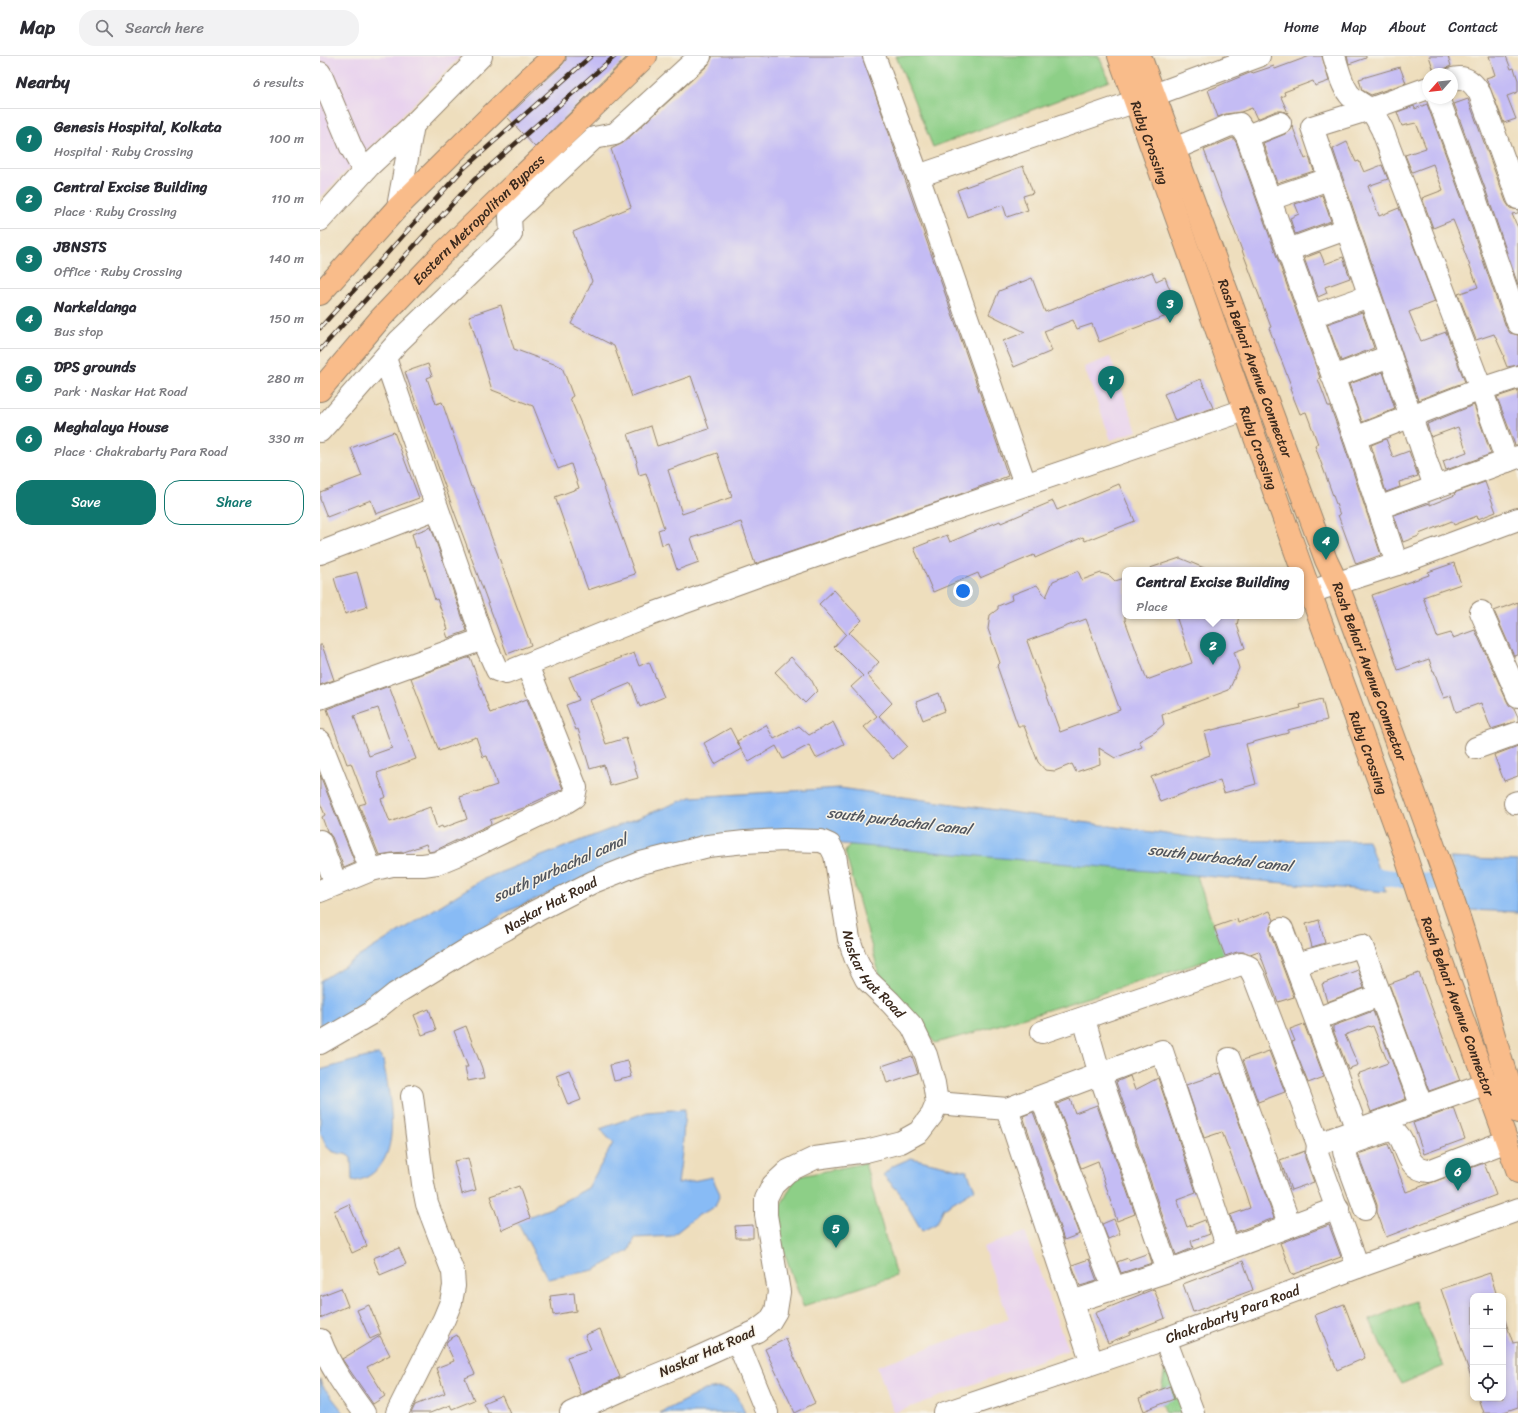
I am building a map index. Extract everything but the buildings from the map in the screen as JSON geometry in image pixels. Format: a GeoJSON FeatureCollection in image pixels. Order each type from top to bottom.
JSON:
{"type":"FeatureCollection","features":[{"type":"Feature","properties":{"kind":"main road"},"geometry":{"type":"LineString","coordinates":[[320,294],[398,207],[529,78],[554,56]]}},
{"type":"Feature","properties":{"kind":"main road","name":"Eastern Metropolitan Bypass"},"geometry":{"type":"LineString","coordinates":[[320,390],[380,319],[440,256],[646,56]]}},
{"type":"Feature","properties":{"kind":"main road","name":"Ruby Crossing"},"geometry":{"type":"LineString","coordinates":[[1119,56],[1144,98],[1245,410],[1301,567]]}},
{"type":"Feature","properties":{"kind":"main road","name":"Rash Behari Avenue Connector"},"geometry":{"type":"LineString","coordinates":[[1140,56],[1144,98],[1174,149],[1323,552],[1337,584],[1408,773],[1428,834],[1458,916],[1504,1074],[1518,1112]]}},
{"type":"Feature","properties":{"kind":"main road","name":"Ruby Crossing"},"geometry":{"type":"LineString","coordinates":[[1304,575],[1400,839]]}},
{"type":"Feature","properties":{"kind":"main road","name":"Rash Behari Avenue Connector"},"geometry":{"type":"LineString","coordinates":[[1400,839],[1425,915],[1518,1172]]}},
{"type":"Feature","properties":{"kind":"street"},"geometry":{"type":"LineString","coordinates":[[320,220],[364,171],[413,125],[481,56]]}},
{"type":"Feature","properties":{"kind":"street"},"geometry":{"type":"LineString","coordinates":[[320,431],[399,341],[510,234],[510,217],[521,206],[594,138],[615,134],[700,56]]}},
{"type":"Feature","properties":{"kind":"street"},"geometry":{"type":"LineString","coordinates":[[874,56],[918,176],[1025,484]]}},
{"type":"Feature","properties":{"kind":"street"},"geometry":{"type":"LineString","coordinates":[[918,176],[1144,98],[1259,56]]}},
{"type":"Feature","properties":{"kind":"street"},"geometry":{"type":"LineString","coordinates":[[1334,56],[1348,93],[1356,101],[1370,109],[1382,130],[1481,389],[1512,459],[1378,508]]}},
{"type":"Feature","properties":{"kind":"street"},"geometry":{"type":"LineString","coordinates":[[320,73],[351,146],[364,171]]}},
{"type":"Feature","properties":{"kind":"street"},"geometry":{"type":"LineString","coordinates":[[1458,78],[1467,79],[1476,86],[1518,198]]}},
{"type":"Feature","properties":{"kind":"street"},"geometry":{"type":"LineString","coordinates":[[1422,90],[1370,109],[1312,127],[1435,487]]}},
{"type":"Feature","properties":{"kind":"street"},"geometry":{"type":"LineString","coordinates":[[1440,104],[1474,195],[1518,323]]}},
{"type":"Feature","properties":{"kind":"street"},"geometry":{"type":"LineString","coordinates":[[1247,136],[1280,123]]}},
{"type":"Feature","properties":{"kind":"street"},"geometry":{"type":"LineString","coordinates":[[1174,149],[1228,126],[1238,124],[1247,136],[1355,438],[1397,564]]}},
{"type":"Feature","properties":{"kind":"street"},"geometry":{"type":"LineString","coordinates":[[398,207],[413,125]]}},
{"type":"Feature","properties":{"kind":"street"},"geometry":{"type":"LineString","coordinates":[[1270,199],[1329,179]]}},
{"type":"Feature","properties":{"kind":"street"},"geometry":{"type":"LineString","coordinates":[[1288,250],[1346,229]]}},
{"type":"Feature","properties":{"kind":"street"},"geometry":{"type":"LineString","coordinates":[[1312,316],[1369,296]]}},
{"type":"Feature","properties":{"kind":"street"},"geometry":{"type":"LineString","coordinates":[[380,319],[399,341]]}},
{"type":"Feature","properties":{"kind":"street"},"geometry":{"type":"LineString","coordinates":[[1333,377],[1390,356]]}},
{"type":"Feature","properties":{"kind":"street"},"geometry":{"type":"LineString","coordinates":[[385,358],[483,638],[497,670],[506,673],[644,617],[763,574],[1245,410]]}},
{"type":"Feature","properties":{"kind":"street"},"geometry":{"type":"LineString","coordinates":[[1355,438],[1481,389],[1518,377]]}},
{"type":"Feature","properties":{"kind":"street"},"geometry":{"type":"LineString","coordinates":[[320,553],[437,508]]}},
{"type":"Feature","properties":{"kind":"street"},"geometry":{"type":"LineString","coordinates":[[1310,592],[1397,564],[1518,519]]}},
{"type":"Feature","properties":{"kind":"street"},"geometry":{"type":"LineString","coordinates":[[1481,612],[1518,696]]}},
{"type":"Feature","properties":{"kind":"street"},"geometry":{"type":"LineString","coordinates":[[320,698],[483,638]]}},
{"type":"Feature","properties":{"kind":"street"},"geometry":{"type":"LineString","coordinates":[[320,841],[328,887],[371,870],[392,865],[423,865],[437,863],[521,825],[574,797],[576,788],[527,665]]}},
{"type":"Feature","properties":{"kind":"street"},"geometry":{"type":"LineString","coordinates":[[1476,748],[1518,733]]}},
{"type":"Feature","properties":{"kind":"street"},"geometry":{"type":"LineString","coordinates":[[320,741],[371,870]]}},
{"type":"Feature","properties":{"kind":"street","name":"Naskar Hat Road"},"geometry":{"type":"LineString","coordinates":[[320,1043],[370,1014],[395,994],[468,949],[532,913],[593,882],[641,863],[708,846],[745,842],[784,840],[820,841],[830,845],[835,855],[849,939],[854,957],[866,979],[912,1026],[926,1055],[934,1083],[937,1103],[932,1115],[919,1132],[901,1142],[866,1151],[815,1158],[788,1170],[773,1185],[766,1199],[766,1215],[779,1292],[776,1311],[770,1321],[757,1331],[571,1413]]}},
{"type":"Feature","properties":{"kind":"street"},"geometry":{"type":"LineString","coordinates":[[1282,929],[1357,1130]]}},
{"type":"Feature","properties":{"kind":"street"},"geometry":{"type":"LineString","coordinates":[[1295,964],[1362,946],[1422,1107]]}},
{"type":"Feature","properties":{"kind":"street"},"geometry":{"type":"LineString","coordinates":[[1042,1032],[1242,964],[1249,967],[1254,976],[1318,1144],[1317,1154],[1338,1208],[1358,1267]]}},
{"type":"Feature","properties":{"kind":"street"},"geometry":{"type":"LineString","coordinates":[[1316,1019],[1380,995]]}},
{"type":"Feature","properties":{"kind":"street"},"geometry":{"type":"LineString","coordinates":[[1084,1018],[1100,1075],[1168,1271]]}},
{"type":"Feature","properties":{"kind":"street"},"geometry":{"type":"LineString","coordinates":[[937,1103],[1007,1109],[1162,1051],[1228,1248]]}},
{"type":"Feature","properties":{"kind":"street"},"geometry":{"type":"LineString","coordinates":[[1229,1059],[1290,1226]]}},
{"type":"Feature","properties":{"kind":"street"},"geometry":{"type":"LineString","coordinates":[[1318,1144],[1486,1084]]}},
{"type":"Feature","properties":{"kind":"street"},"geometry":{"type":"LineString","coordinates":[[397,1413],[444,1319],[451,1302],[454,1286],[453,1272],[427,1204],[423,1184],[412,1096]]}},
{"type":"Feature","properties":{"kind":"street"},"geometry":{"type":"LineString","coordinates":[[1041,1097],[1114,1289]]}},
{"type":"Feature","properties":{"kind":"street"},"geometry":{"type":"LineString","coordinates":[[1007,1109],[1092,1363]]}},
{"type":"Feature","properties":{"kind":"street"},"geometry":{"type":"LineString","coordinates":[[1365,1209],[1344,1152],[1346,1145],[1389,1130],[1394,1130],[1398,1133],[1408,1158],[1415,1167],[1421,1170],[1429,1171],[1506,1141]]}},
{"type":"Feature","properties":{"kind":"street"},"geometry":{"type":"LineString","coordinates":[[1072,1302],[1168,1271],[1338,1208]]}},
{"type":"Feature","properties":{"kind":"street","name":"Chakrabarty Para Road"},"geometry":{"type":"LineString","coordinates":[[945,1413],[1165,1338],[1518,1210]]}},
{"type":"Feature","properties":{"kind":"street"},"geometry":{"type":"LineString","coordinates":[[1165,1338],[1193,1413]]}},
{"type":"Feature","properties":{"kind":"street"},"geometry":{"type":"LineString","coordinates":[[320,1340],[337,1376],[364,1413]]}},
{"type":"Feature","properties":{"kind":"street"},"geometry":{"type":"LineString","coordinates":[[737,1340],[766,1413]]}},
{"type":"Feature","properties":{"kind":"shaded area"},"geometry":{"type":"Polygon","coordinates":[[[320,56],[461,56],[320,198],[320,56]]]}},
{"type":"Feature","properties":{"kind":"shaded area"},"geometry":{"type":"Polygon","coordinates":[[[1110,357],[1137,431],[1111,440],[1084,367],[1110,357]]]}},
{"type":"Feature","properties":{"kind":"shaded area"},"geometry":{"type":"Polygon","coordinates":[[[1025,1232],[1068,1350],[894,1413],[877,1366],[1009,1319],[983,1247],[1025,1232]]]}},
{"type":"Feature","properties":{"kind":"green space"},"geometry":{"type":"Polygon","coordinates":[[[896,56],[1099,56],[1109,81],[933,147],[896,56]]]}},
{"type":"Feature","properties":{"kind":"green space"},"geometry":{"type":"Polygon","coordinates":[[[869,817],[1190,854],[1211,919],[1229,954],[966,1035],[935,1043],[879,973],[845,852],[869,817]]]}},
{"type":"Feature","properties":{"kind":"green space"},"geometry":{"type":"Polygon","coordinates":[[[865,1163],[896,1276],[803,1306],[773,1220],[796,1177],[865,1163]]]}},
{"type":"Feature","properties":{"kind":"green space"},"geometry":{"type":"Polygon","coordinates":[[[1415,1301],[1444,1366],[1401,1384],[1390,1365],[1370,1320],[1415,1301]]]}},
{"type":"Feature","properties":{"kind":"green space"},"geometry":{"type":"Polygon","coordinates":[[[1166,1362],[1185,1413],[1166,1413],[1160,1398],[1166,1362]]]}},
{"type":"Feature","properties":{"kind":"water"},"geometry":{"type":"Polygon","coordinates":[[[840,788],[1216,841],[1368,840],[1386,892],[751,836],[630,858],[507,912],[320,1032],[320,981],[481,880],[691,797],[840,788]]]}},
{"type":"Feature","properties":{"kind":"water"},"geometry":{"type":"Polygon","coordinates":[[[1450,858],[1518,861],[1518,912],[1469,910],[1450,858]]]}},
{"type":"Feature","properties":{"kind":"water"},"geometry":{"type":"Polygon","coordinates":[[[374,1055],[379,1055],[383,1060],[391,1107],[392,1124],[390,1140],[386,1155],[379,1167],[367,1177],[356,1181],[352,1180],[351,1158],[347,1155],[331,1151],[325,1143],[320,1131],[320,1070],[374,1055]]]}},
{"type":"Feature","properties":{"kind":"water"},"geometry":{"type":"Polygon","coordinates":[[[685,1109],[678,1184],[712,1177],[720,1194],[715,1207],[697,1216],[672,1236],[635,1238],[629,1251],[594,1270],[548,1279],[517,1221],[551,1208],[588,1188],[613,1143],[600,1129],[647,1112],[685,1109]]]}},
{"type":"Feature","properties":{"kind":"water"},"geometry":{"type":"Polygon","coordinates":[[[911,1158],[967,1171],[975,1189],[944,1208],[936,1224],[922,1231],[899,1192],[883,1175],[893,1166],[911,1158]]]}},
{"type":"Feature","properties":{"kind":"water"},"geometry":{"type":"Polygon","coordinates":[[[320,1379],[322,1385],[344,1413],[320,1413],[320,1379]]]}},
{"type":"Feature","properties":{"kind":"water"},"geometry":{"type":"Polygon","coordinates":[[[724,1388],[733,1392],[738,1398],[745,1413],[660,1413],[705,1390],[724,1388]]]}},
{"type":"Feature","properties":{"kind":"waterway","name":"south purbachal canal"},"geometry":{"type":"LineString","coordinates":[[1359,874],[1458,884]]}},
{"type":"Feature","properties":{"kind":"railway"},"geometry":{"type":"LineString","coordinates":[[320,328],[463,169],[591,56]]}},
{"type":"Feature","properties":{"kind":"railway"},"geometry":{"type":"LineString","coordinates":[[320,350],[474,180],[615,56]]}},
{"type":"Feature","properties":{"kind":"place","name":"JBNSTS"},"geometry":{"type":"Point","coordinates":[1170,323]}},
{"type":"Feature","properties":{"kind":"place","name":"Genesis Hospital, Kolkata"},"geometry":{"type":"Point","coordinates":[1111,399]}},
{"type":"Feature","properties":{"kind":"place","name":"Narkeldanga"},"geometry":{"type":"Point","coordinates":[1326,560]}},
{"type":"Feature","properties":{"kind":"place","name":"Central Excise Building"},"geometry":{"type":"Point","coordinates":[1213,665]}},
{"type":"Feature","properties":{"kind":"place","name":"Meghalaya House"},"geometry":{"type":"Point","coordinates":[1458,1191]}},
{"type":"Feature","properties":{"kind":"place","name":"DPS grounds"},"geometry":{"type":"Point","coordinates":[836,1248]}}]}
